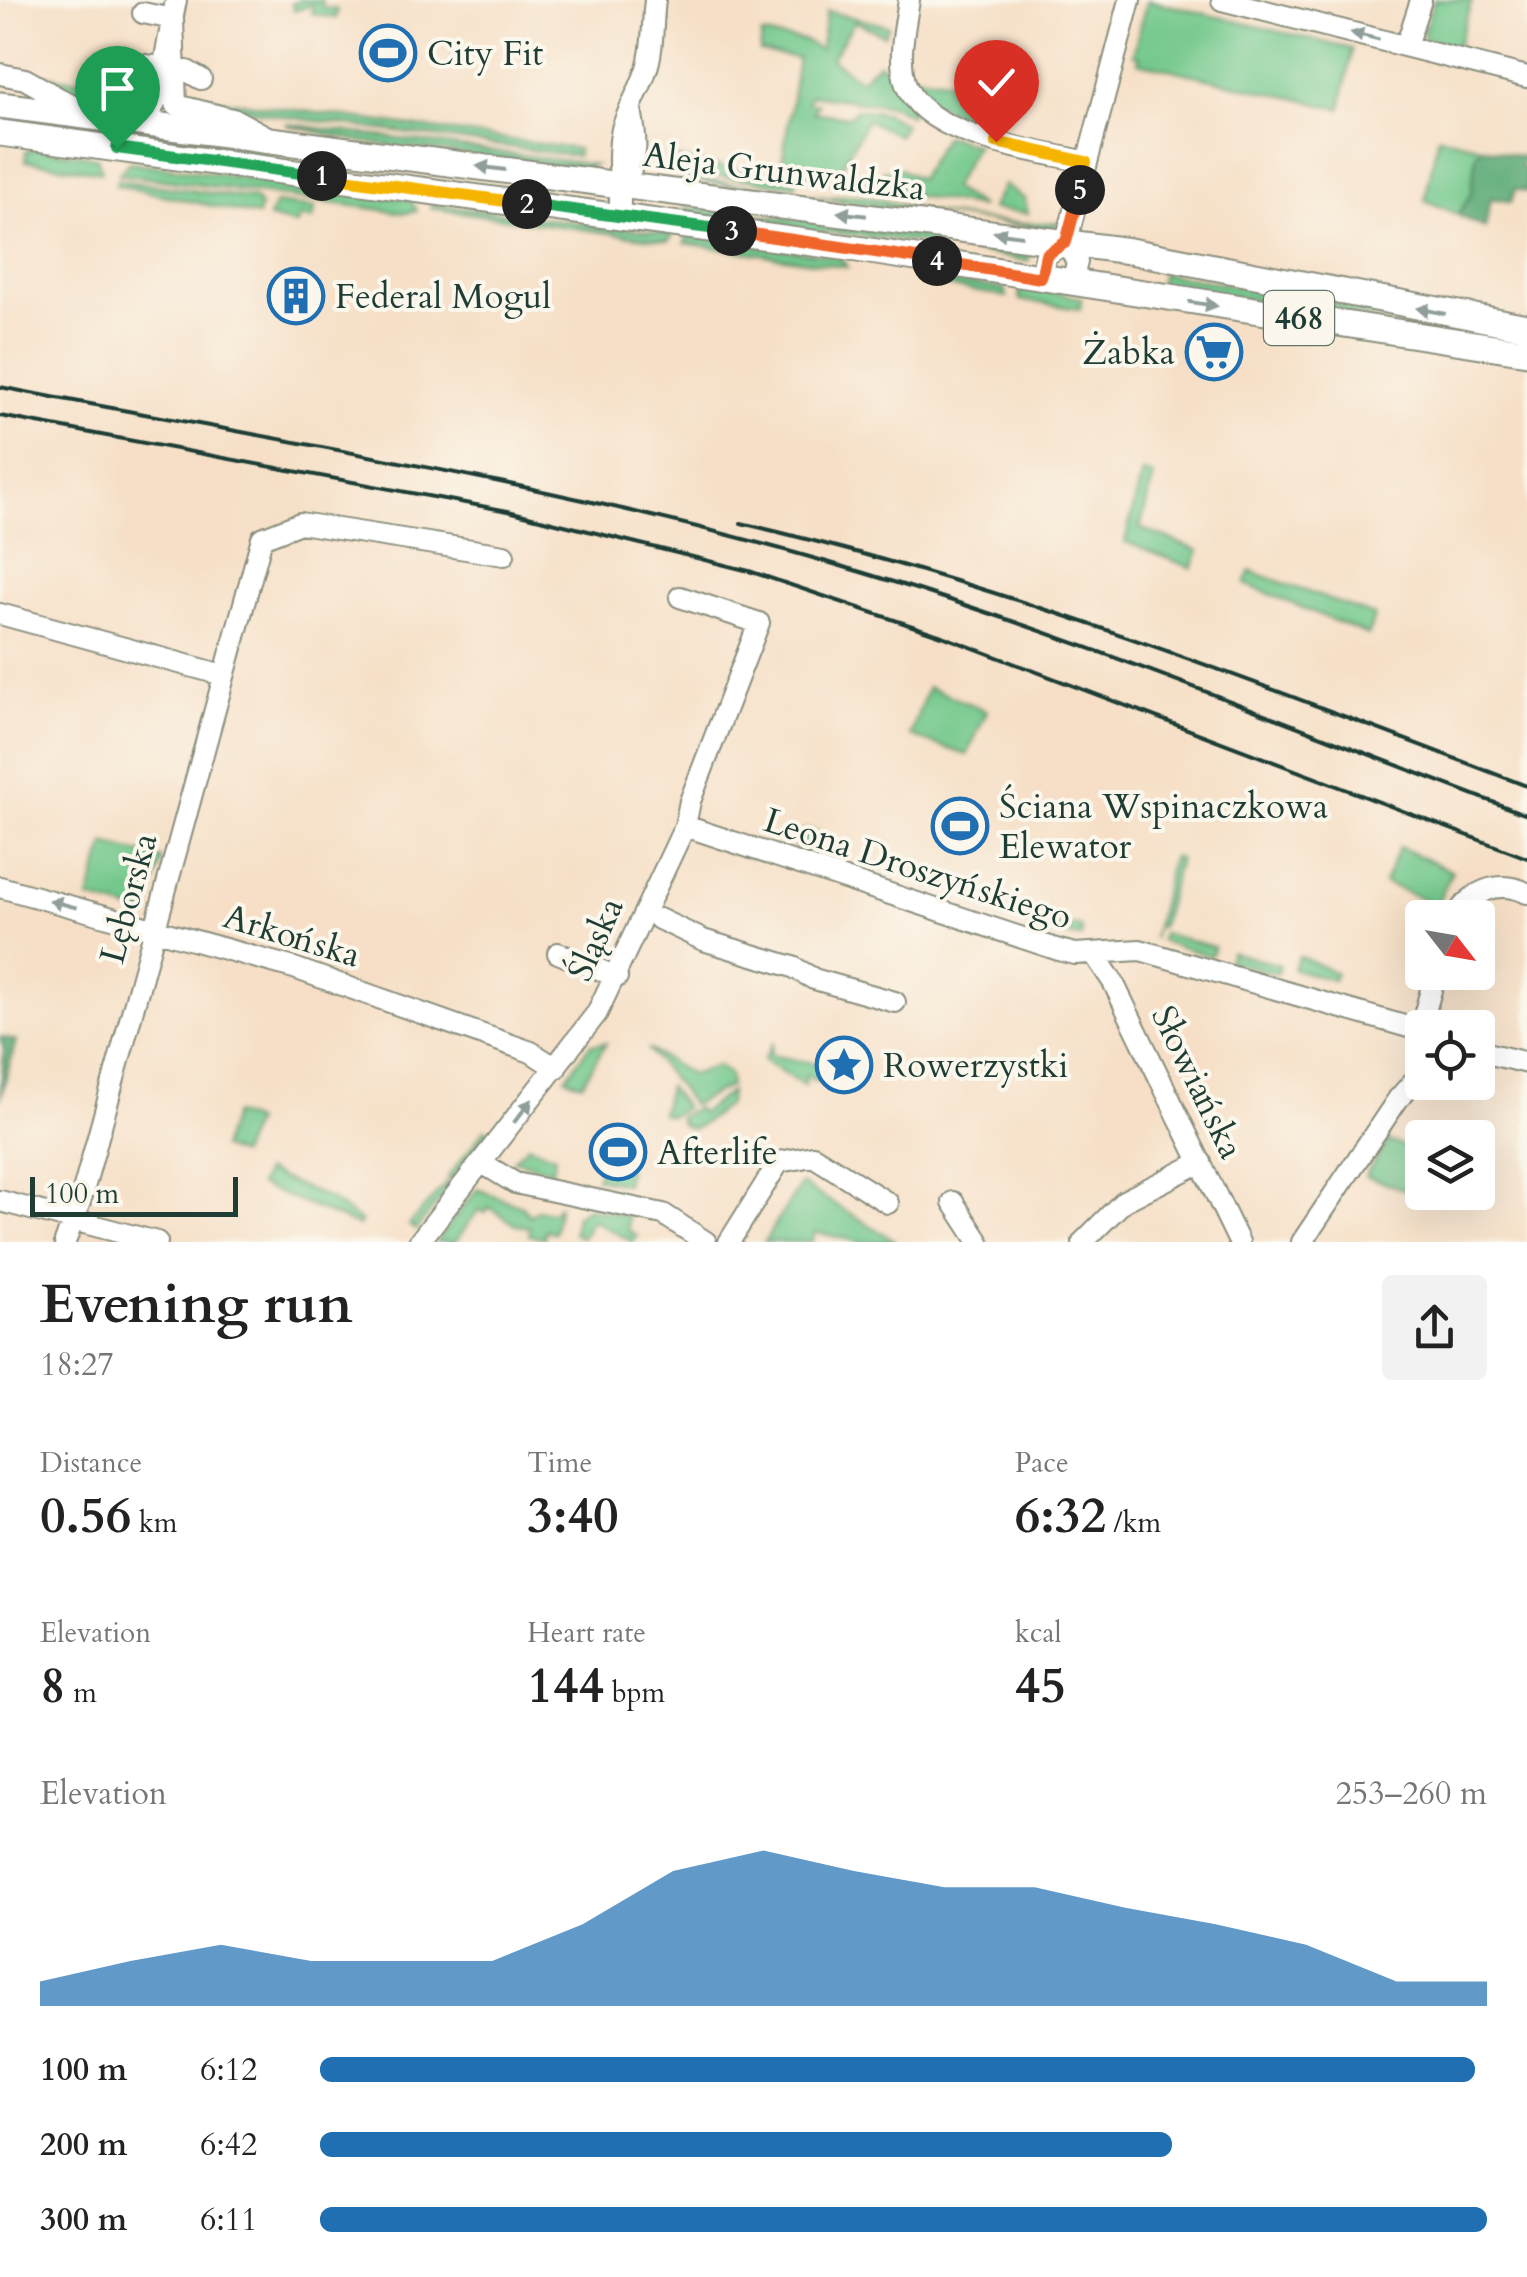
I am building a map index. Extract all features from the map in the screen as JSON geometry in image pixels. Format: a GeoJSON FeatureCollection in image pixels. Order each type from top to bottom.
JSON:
{"type":"FeatureCollection","features":[{"type":"Feature","properties":{"kind":"main road","name":"Aleja Grunwaldzka"},"geometry":{"type":"LineString","coordinates":[[0,105],[268,136],[1066,242],[1164,257],[1527,327]]}},
{"type":"Feature","properties":{"kind":"main road","name":"Aleja Grunwaldzka"},"geometry":{"type":"LineString","coordinates":[[0,132],[937,261],[1527,352]]}},
{"type":"Feature","properties":{"kind":"main road"},"geometry":{"type":"LineString","coordinates":[[937,261],[959,244],[959,234],[949,226]]}},
{"type":"Feature","properties":{"kind":"main road"},"geometry":{"type":"LineString","coordinates":[[1156,297],[1149,284],[1164,257]]}},
{"type":"Feature","properties":{"kind":"street"},"geometry":{"type":"LineString","coordinates":[[618,216],[623,186],[636,158],[631,110],[635,90],[646,74],[655,0]]}},
{"type":"Feature","properties":{"kind":"street"},"geometry":{"type":"LineString","coordinates":[[909,0],[902,52],[905,82],[924,109],[981,138],[1086,162]]}},
{"type":"Feature","properties":{"kind":"street"},"geometry":{"type":"LineString","coordinates":[[1041,278],[1046,255],[1066,242],[1130,0]]}},
{"type":"Feature","properties":{"kind":"street"},"geometry":{"type":"LineString","coordinates":[[1222,0],[1527,77]]}},
{"type":"Feature","properties":{"kind":"street"},"geometry":{"type":"LineString","coordinates":[[1406,46],[1421,0]]}},
{"type":"Feature","properties":{"kind":"street"},"geometry":{"type":"LineString","coordinates":[[144,13],[174,10]]}},
{"type":"Feature","properties":{"kind":"street","name":"Aleja Grunwaldzka"},"geometry":{"type":"LineString","coordinates":[[147,122],[158,95],[174,10]]}},
{"type":"Feature","properties":{"kind":"street"},"geometry":{"type":"LineString","coordinates":[[162,67],[200,79]]}},
{"type":"Feature","properties":{"kind":"street","name":"Aleja Grunwaldzka"},"geometry":{"type":"LineString","coordinates":[[162,67],[176,105],[236,120],[268,136]]}},
{"type":"Feature","properties":{"kind":"street"},"geometry":{"type":"LineString","coordinates":[[0,74],[25,78],[89,115]]}},
{"type":"Feature","properties":{"kind":"street"},"geometry":{"type":"LineString","coordinates":[[1066,242],[1078,262],[1072,284]]}},
{"type":"Feature","properties":{"kind":"street","name":"Lęborska"},"geometry":{"type":"LineString","coordinates":[[64,1242],[262,538],[300,523],[504,555]]}},
{"type":"Feature","properties":{"kind":"street","name":"Śląska"},"geometry":{"type":"LineString","coordinates":[[419,1242],[597,1014],[617,977],[664,863],[685,826],[690,801],[759,622],[680,597]]}},
{"type":"Feature","properties":{"kind":"street"},"geometry":{"type":"LineString","coordinates":[[0,614],[223,674]]}},
{"type":"Feature","properties":{"kind":"street","name":"Leona Droszyńskiego"},"geometry":{"type":"LineString","coordinates":[[685,826],[1060,950],[1094,954],[1140,950],[1405,1025]]}},
{"type":"Feature","properties":{"kind":"street"},"geometry":{"type":"LineString","coordinates":[[1468,900],[1500,886],[1527,893]]}},
{"type":"Feature","properties":{"kind":"street","name":"Arkońska"},"geometry":{"type":"LineString","coordinates":[[0,887],[154,928],[366,992],[531,1052],[556,1068]]}},
{"type":"Feature","properties":{"kind":"street"},"geometry":{"type":"LineString","coordinates":[[659,918],[704,940],[793,967],[860,997],[895,1002]]}},
{"type":"Feature","properties":{"kind":"street"},"geometry":{"type":"LineString","coordinates":[[558,953],[617,977]]}},
{"type":"Feature","properties":{"kind":"street","name":"Słowiańska"},"geometry":{"type":"LineString","coordinates":[[1094,954],[1113,982],[1239,1242]]}},
{"type":"Feature","properties":{"kind":"street"},"geometry":{"type":"LineString","coordinates":[[1495,1055],[1527,1063]]}},
{"type":"Feature","properties":{"kind":"street"},"geometry":{"type":"LineString","coordinates":[[1302,1242],[1405,1091]]}},
{"type":"Feature","properties":{"kind":"street"},"geometry":{"type":"LineString","coordinates":[[729,1242],[779,1162],[814,1156],[888,1203]]}},
{"type":"Feature","properties":{"kind":"street"},"geometry":{"type":"LineString","coordinates":[[1083,1242],[1124,1202],[1201,1162]]}},
{"type":"Feature","properties":{"kind":"street"},"geometry":{"type":"LineString","coordinates":[[482,1163],[515,1184],[662,1214],[699,1240]]}},
{"type":"Feature","properties":{"kind":"street"},"geometry":{"type":"LineString","coordinates":[[0,1200],[157,1242]]}},
{"type":"Feature","properties":{"kind":"street"},"geometry":{"type":"LineString","coordinates":[[954,1202],[979,1242]]}},
{"type":"Feature","properties":{"kind":"green space"},"geometry":{"type":"Polygon","coordinates":[[[322,0],[322,7],[337,10],[336,18],[312,14],[313,5],[294,11],[292,4],[322,0]]]}},
{"type":"Feature","properties":{"kind":"green space"},"geometry":{"type":"Polygon","coordinates":[[[1147,0],[1352,49],[1341,109],[1138,62],[1140,57],[1133,55],[1147,0]]]}},
{"type":"Feature","properties":{"kind":"green space"},"geometry":{"type":"Polygon","coordinates":[[[1434,0],[1472,0],[1457,47],[1425,39],[1423,33],[1434,0]]]}},
{"type":"Feature","properties":{"kind":"green space"},"geometry":{"type":"Polygon","coordinates":[[[827,11],[889,26],[884,35],[855,21],[831,59],[860,80],[878,63],[891,70],[901,96],[912,109],[909,115],[892,106],[810,95],[808,102],[818,104],[812,112],[849,117],[857,109],[884,113],[905,124],[898,136],[867,120],[841,168],[875,185],[885,170],[892,174],[888,191],[781,170],[798,58],[760,52],[762,35],[805,41],[820,50],[827,11]]]}},
{"type":"Feature","properties":{"kind":"green space"},"geometry":{"type":"Polygon","coordinates":[[[42,75],[151,94],[141,97],[69,89],[42,75]]]}},
{"type":"Feature","properties":{"kind":"green space"},"geometry":{"type":"Polygon","coordinates":[[[912,75],[986,86],[980,119],[991,122],[989,133],[938,104],[927,108],[912,75]]]}},
{"type":"Feature","properties":{"kind":"green space"},"geometry":{"type":"Polygon","coordinates":[[[66,93],[141,103],[150,100],[134,110],[85,105],[66,93]]]}},
{"type":"Feature","properties":{"kind":"green space"},"geometry":{"type":"Polygon","coordinates":[[[208,98],[577,149],[577,156],[287,117],[221,105],[208,98]]]}},
{"type":"Feature","properties":{"kind":"green space"},"geometry":{"type":"Polygon","coordinates":[[[0,113],[289,152],[237,153],[0,123],[0,113]]]}},
{"type":"Feature","properties":{"kind":"green space"},"geometry":{"type":"Polygon","coordinates":[[[287,125],[594,165],[585,169],[363,142],[287,125]]]}},
{"type":"Feature","properties":{"kind":"green space"},"geometry":{"type":"Polygon","coordinates":[[[945,135],[976,145],[952,188],[981,207],[892,192],[894,166],[919,179],[945,135]]]}},
{"type":"Feature","properties":{"kind":"green space"},"geometry":{"type":"Polygon","coordinates":[[[1438,136],[1481,147],[1476,156],[1471,194],[1458,215],[1425,200],[1438,136]]]}},
{"type":"Feature","properties":{"kind":"green space"},"geometry":{"type":"Polygon","coordinates":[[[1481,147],[1524,157],[1521,166],[1527,174],[1527,192],[1515,189],[1511,202],[1491,198],[1485,228],[1458,215],[1471,194],[1476,156],[1481,147]]]}},
{"type":"Feature","properties":{"kind":"green space"},"geometry":{"type":"Polygon","coordinates":[[[37,148],[97,157],[102,172],[26,161],[26,151],[37,148]]]}},
{"type":"Feature","properties":{"kind":"green space"},"geometry":{"type":"Polygon","coordinates":[[[676,158],[796,181],[796,186],[674,170],[676,158]]]}},
{"type":"Feature","properties":{"kind":"green space"},"geometry":{"type":"Polygon","coordinates":[[[129,162],[411,200],[417,211],[405,213],[119,174],[129,162]]]}},
{"type":"Feature","properties":{"kind":"green space"},"geometry":{"type":"Polygon","coordinates":[[[681,179],[830,198],[867,197],[971,219],[681,179]]]}},
{"type":"Feature","properties":{"kind":"green space"},"geometry":{"type":"Polygon","coordinates":[[[117,180],[254,199],[260,206],[258,216],[116,185],[117,180]]]}},
{"type":"Feature","properties":{"kind":"green space"},"geometry":{"type":"Polygon","coordinates":[[[1004,185],[1025,199],[1028,213],[991,209],[1004,185]]]}},
{"type":"Feature","properties":{"kind":"green space"},"geometry":{"type":"Polygon","coordinates":[[[275,203],[315,208],[313,220],[300,217],[297,225],[269,218],[275,203]]]}},
{"type":"Feature","properties":{"kind":"green space"},"geometry":{"type":"Polygon","coordinates":[[[431,204],[672,237],[668,241],[430,208],[431,204]]]}},
{"type":"Feature","properties":{"kind":"green space"},"geometry":{"type":"Polygon","coordinates":[[[684,207],[938,235],[947,241],[941,245],[689,216],[684,207]]]}},
{"type":"Feature","properties":{"kind":"green space"},"geometry":{"type":"Polygon","coordinates":[[[981,220],[1060,222],[1052,230],[981,220]]]}},
{"type":"Feature","properties":{"kind":"green space"},"geometry":{"type":"Polygon","coordinates":[[[687,236],[840,257],[847,267],[685,243],[687,236]]]}},
{"type":"Feature","properties":{"kind":"green space"},"geometry":{"type":"Polygon","coordinates":[[[971,240],[1032,248],[1028,261],[969,250],[971,240]]]}},
{"type":"Feature","properties":{"kind":"green space"},"geometry":{"type":"Polygon","coordinates":[[[1162,273],[1527,337],[1527,342],[1159,285],[1162,273]]]}},
{"type":"Feature","properties":{"kind":"green space"},"geometry":{"type":"Polygon","coordinates":[[[943,280],[1004,289],[1007,297],[941,285],[943,280]]]}},
{"type":"Feature","properties":{"kind":"green space"},"geometry":{"type":"Polygon","coordinates":[[[1027,286],[1081,298],[1080,309],[1020,300],[1019,293],[1027,286]]]}},
{"type":"Feature","properties":{"kind":"green space"},"geometry":{"type":"Polygon","coordinates":[[[1142,473],[1154,476],[1140,528],[1199,551],[1192,568],[1125,542],[1142,473]]]}},
{"type":"Feature","properties":{"kind":"green space"},"geometry":{"type":"Polygon","coordinates":[[[1250,571],[1374,616],[1368,635],[1245,584],[1250,571]]]}},
{"type":"Feature","properties":{"kind":"green space"},"geometry":{"type":"Polygon","coordinates":[[[928,687],[987,711],[967,755],[910,736],[928,687]]]}},
{"type":"Feature","properties":{"kind":"green space"},"geometry":{"type":"Polygon","coordinates":[[[808,830],[817,834],[821,843],[817,852],[808,856],[799,852],[795,843],[799,834],[808,830]]]}},
{"type":"Feature","properties":{"kind":"green space"},"geometry":{"type":"Polygon","coordinates":[[[105,844],[162,859],[148,909],[140,913],[89,899],[105,844]]]}},
{"type":"Feature","properties":{"kind":"green space"},"geometry":{"type":"Polygon","coordinates":[[[1399,847],[1452,871],[1439,900],[1425,900],[1384,883],[1399,847]]]}},
{"type":"Feature","properties":{"kind":"green space"},"geometry":{"type":"Polygon","coordinates":[[[1172,857],[1179,859],[1161,927],[1156,926],[1172,857]]]}},
{"type":"Feature","properties":{"kind":"green space"},"geometry":{"type":"Polygon","coordinates":[[[1030,925],[1078,926],[1081,937],[1028,929],[1030,925]]]}},
{"type":"Feature","properties":{"kind":"green space"},"geometry":{"type":"Polygon","coordinates":[[[1162,933],[1214,947],[1211,956],[1160,941],[1162,933]]]}},
{"type":"Feature","properties":{"kind":"green space"},"geometry":{"type":"Polygon","coordinates":[[[1231,952],[1280,965],[1277,974],[1228,961],[1231,952]]]}},
{"type":"Feature","properties":{"kind":"green space"},"geometry":{"type":"Polygon","coordinates":[[[1299,956],[1336,973],[1333,980],[1293,969],[1299,956]]]}},
{"type":"Feature","properties":{"kind":"green space"},"geometry":{"type":"Polygon","coordinates":[[[0,1037],[16,1041],[0,1100],[4,1050],[0,1037]]]}},
{"type":"Feature","properties":{"kind":"green space"},"geometry":{"type":"Polygon","coordinates":[[[773,1042],[770,1055],[834,1067],[841,1050],[855,1053],[848,1070],[838,1068],[815,1081],[806,1075],[805,1086],[763,1060],[773,1042]]]}},
{"type":"Feature","properties":{"kind":"green space"},"geometry":{"type":"Polygon","coordinates":[[[606,1043],[582,1084],[566,1078],[590,1045],[606,1043]]]}},
{"type":"Feature","properties":{"kind":"green space"},"geometry":{"type":"Polygon","coordinates":[[[647,1048],[691,1075],[717,1066],[729,1074],[730,1086],[692,1105],[647,1048]]]}},
{"type":"Feature","properties":{"kind":"green space"},"geometry":{"type":"Polygon","coordinates":[[[668,1087],[685,1108],[671,1116],[661,1114],[668,1087]]]}},
{"type":"Feature","properties":{"kind":"green space"},"geometry":{"type":"Polygon","coordinates":[[[730,1092],[728,1105],[701,1125],[691,1129],[681,1124],[679,1117],[696,1108],[701,1113],[730,1092]]]}},
{"type":"Feature","properties":{"kind":"green space"},"geometry":{"type":"Polygon","coordinates":[[[233,1114],[254,1122],[240,1155],[221,1148],[233,1114]]]}},
{"type":"Feature","properties":{"kind":"green space"},"geometry":{"type":"Polygon","coordinates":[[[485,1129],[492,1134],[451,1181],[448,1177],[485,1129]]]}},
{"type":"Feature","properties":{"kind":"green space"},"geometry":{"type":"Polygon","coordinates":[[[1388,1141],[1405,1147],[1405,1190],[1365,1176],[1388,1141]]]}},
{"type":"Feature","properties":{"kind":"green space"},"geometry":{"type":"Polygon","coordinates":[[[528,1145],[555,1156],[551,1176],[548,1169],[513,1160],[528,1145]]]}},
{"type":"Feature","properties":{"kind":"green space"},"geometry":{"type":"Polygon","coordinates":[[[602,1163],[628,1170],[625,1184],[596,1178],[602,1163]]]}},
{"type":"Feature","properties":{"kind":"green space"},"geometry":{"type":"Polygon","coordinates":[[[265,1171],[330,1199],[361,1222],[358,1226],[259,1185],[265,1171]]]}},
{"type":"Feature","properties":{"kind":"green space"},"geometry":{"type":"Polygon","coordinates":[[[447,1182],[449,1189],[416,1230],[409,1225],[447,1182]]]}},
{"type":"Feature","properties":{"kind":"green space"},"geometry":{"type":"Polygon","coordinates":[[[801,1184],[893,1242],[860,1242],[815,1232],[812,1242],[764,1242],[801,1184]]]}},
{"type":"Feature","properties":{"kind":"green space"},"geometry":{"type":"Polygon","coordinates":[[[477,1189],[522,1206],[530,1216],[537,1210],[554,1212],[559,1204],[554,1232],[545,1230],[544,1238],[529,1235],[530,1227],[516,1225],[489,1207],[485,1213],[479,1209],[455,1242],[436,1242],[477,1189]]]}},
{"type":"Feature","properties":{"kind":"green space"},"geometry":{"type":"Polygon","coordinates":[[[588,1208],[628,1216],[628,1230],[637,1236],[633,1242],[592,1220],[582,1237],[573,1234],[576,1215],[588,1208]]]}},
{"type":"Feature","properties":{"kind":"railway"},"geometry":{"type":"LineString","coordinates":[[0,387],[510,484],[813,558],[1083,646],[1527,815]]}},
{"type":"Feature","properties":{"kind":"railway"},"geometry":{"type":"LineString","coordinates":[[0,416],[508,511],[749,571],[942,636],[1527,858]]}},
{"type":"Feature","properties":{"kind":"railway"},"geometry":{"type":"LineString","coordinates":[[741,523],[842,548],[1040,608],[1236,676],[1527,786]]}},
{"type":"Feature","properties":{"kind":"place","name":"City Fit"},"geometry":{"type":"Point","coordinates":[388,53]}},
{"type":"Feature","properties":{"kind":"place","name":"Federal Mogul"},"geometry":{"type":"Point","coordinates":[296,296]}},
{"type":"Feature","properties":{"kind":"place","name":"Żabka"},"geometry":{"type":"Point","coordinates":[1214,352]}},
{"type":"Feature","properties":{"kind":"place","name":"Ściana Wspinaczkowa Elewator"},"geometry":{"type":"Point","coordinates":[960,826]}},
{"type":"Feature","properties":{"kind":"place","name":"Rowerzystki"},"geometry":{"type":"Point","coordinates":[844,1065]}},
{"type":"Feature","properties":{"kind":"place","name":"Afterlife"},"geometry":{"type":"Point","coordinates":[618,1152]}},
{"type":"Feature","properties":{"kind":"route"},"geometry":{"type":"LineString","coordinates":[[117,148],[807,242],[1041,278],[1046,255],[1066,242],[1086,162],[996,142]]}}]}
